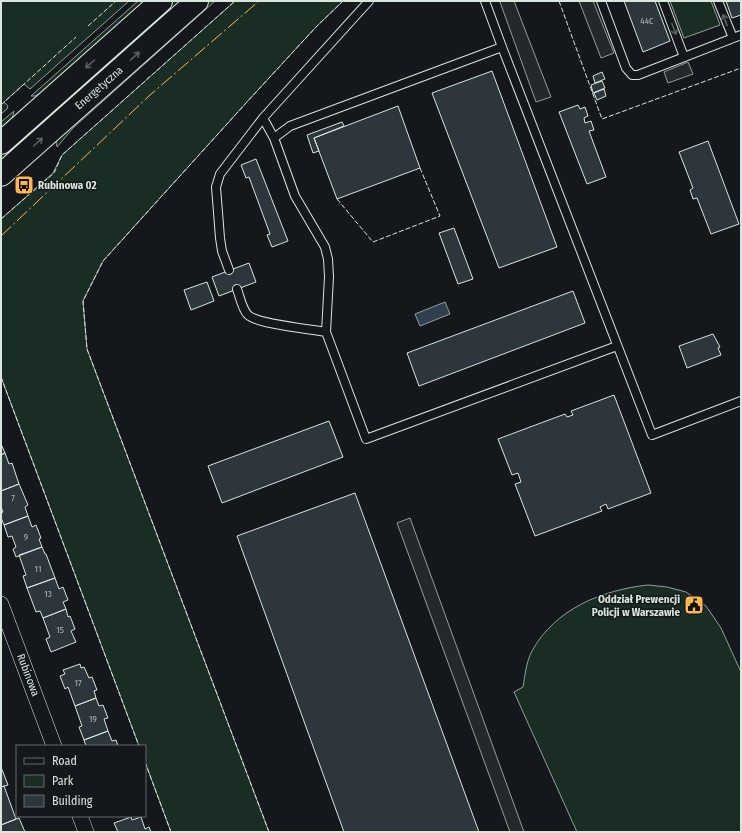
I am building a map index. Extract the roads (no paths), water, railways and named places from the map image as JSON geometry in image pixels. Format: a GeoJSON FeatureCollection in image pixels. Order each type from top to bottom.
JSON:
{"type":"FeatureCollection","features":[{"type":"Feature","properties":{"kind":"street"},"geometry":{"type":"LineString","coordinates":[[1,142],[161,1]]}},
{"type":"Feature","properties":{"kind":"street","name":"Energetyczna"},"geometry":{"type":"LineString","coordinates":[[1,175],[197,1]]}},
{"type":"Feature","properties":{"kind":"street","name":"Rubinowa"},"geometry":{"type":"LineString","coordinates":[[1,604],[54,745]]}},
{"type":"Feature","properties":{"kind":"street"},"geometry":{"type":"LineString","coordinates":[[80,817],[86,832]]}},
{"type":"Feature","properties":{"kind":"lane"},"geometry":{"type":"LineString","coordinates":[[229,270],[222,251],[220,238],[216,187],[220,174],[263,118],[369,1]]}},
{"type":"Feature","properties":{"kind":"lane"},"geometry":{"type":"LineString","coordinates":[[486,1],[502,48],[652,435],[741,401]]}},
{"type":"Feature","properties":{"kind":"lane"},"geometry":{"type":"LineString","coordinates":[[601,1],[626,68],[632,75],[638,75],[741,35]]}},
{"type":"Feature","properties":{"kind":"lane"},"geometry":{"type":"LineString","coordinates":[[663,1],[684,57]]}},
{"type":"Feature","properties":{"kind":"lane"},"geometry":{"type":"LineString","coordinates":[[718,1],[732,38]]}},
{"type":"Feature","properties":{"kind":"lane"},"geometry":{"type":"LineString","coordinates":[[274,138],[290,126],[502,48]]}},
{"type":"Feature","properties":{"kind":"lane"},"geometry":{"type":"LineString","coordinates":[[263,118],[274,138],[295,196],[325,247],[330,277],[326,332],[366,439],[617,346]]}},
{"type":"Feature","properties":{"kind":"lane"},"geometry":{"type":"LineString","coordinates":[[237,289],[246,312],[253,318],[265,322],[326,332]]}},
{"type":"Feature","properties":{"kind":"water"},"geometry":{"type":"Polygon","coordinates":[[[445,302],[450,314],[420,326],[415,314],[445,302]]]}},
{"type":"Feature","properties":{"kind":"place","name":"Rubinowa 02"},"geometry":{"type":"Point","coordinates":[24,185]}},
{"type":"Feature","properties":{"kind":"place","name":"Oddział Prewencji Policji w Warszawie"},"geometry":{"type":"Point","coordinates":[694,605]}}]}
